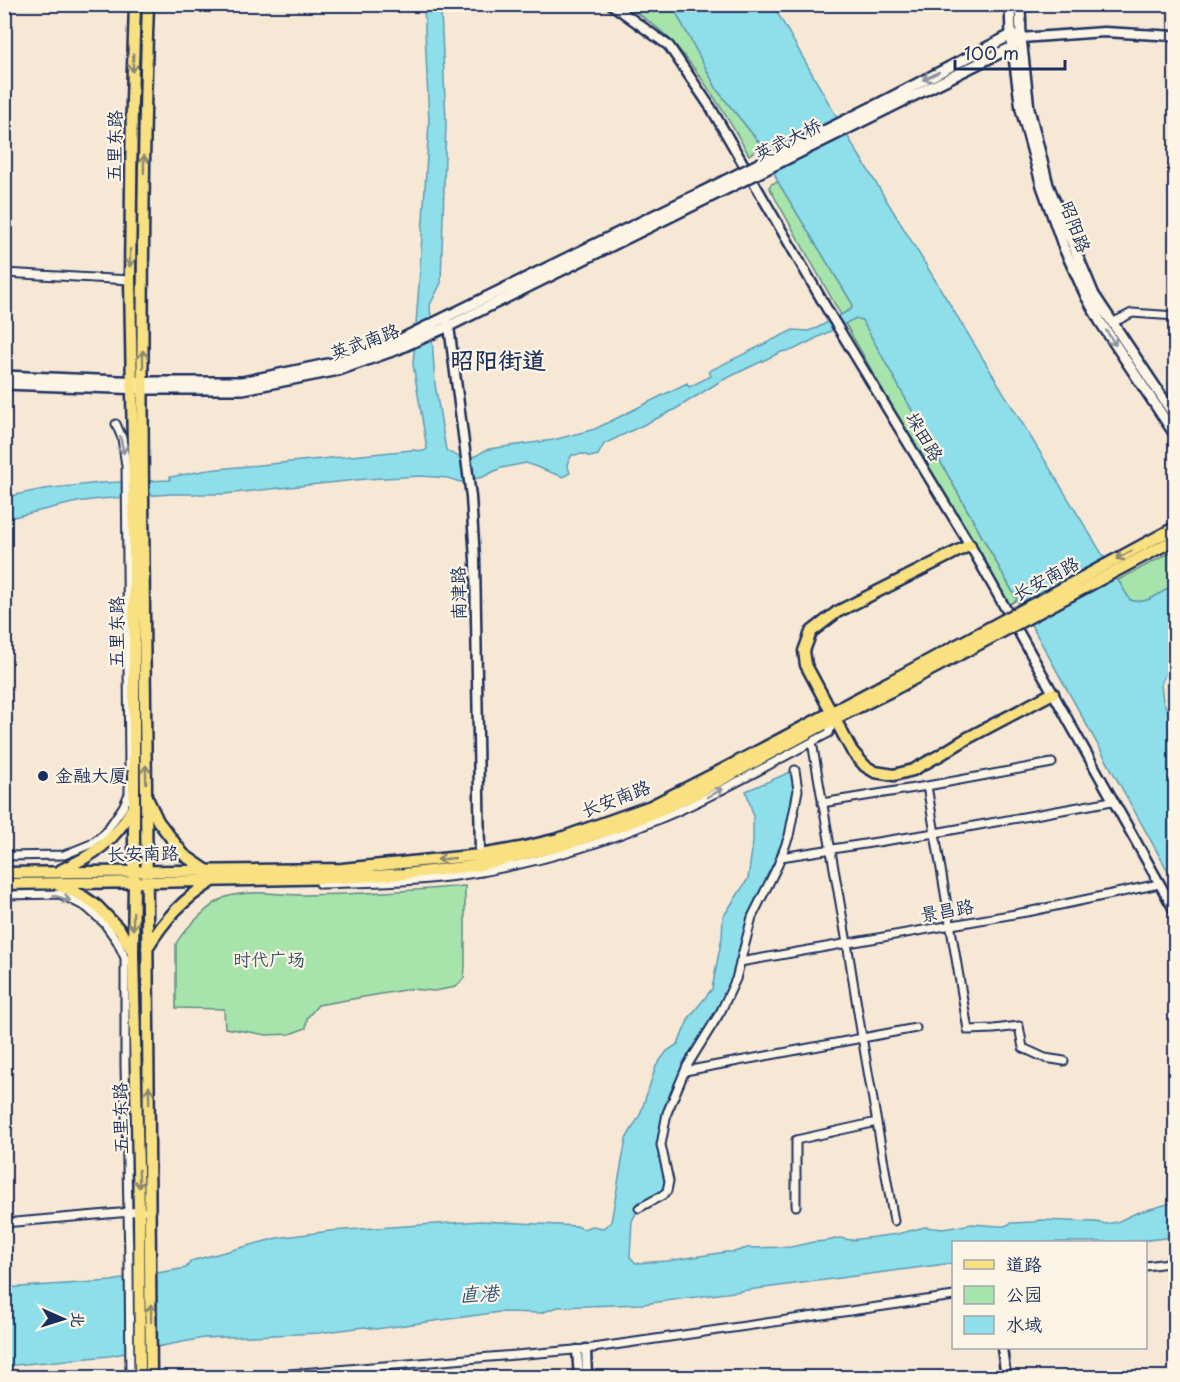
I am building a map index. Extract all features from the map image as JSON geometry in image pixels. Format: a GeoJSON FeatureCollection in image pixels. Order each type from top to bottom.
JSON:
{"type":"FeatureCollection","features":[{"type":"Feature","properties":{"kind":"main road","name":"五里东路"},"geometry":{"type":"LineString","coordinates":[[135,4],[130,280],[138,385]]}},
{"type":"Feature","properties":{"kind":"main road","name":"五里东路"},"geometry":{"type":"LineString","coordinates":[[145,1211],[133,954],[133,806],[134,461],[142,281],[148,4]]}},
{"type":"Feature","properties":{"kind":"main road","name":"昭阳路"},"geometry":{"type":"LineString","coordinates":[[1010,4],[1012,47],[1021,109],[1042,186],[1064,248],[1101,323],[1176,436]]}},
{"type":"Feature","properties":{"kind":"main road","name":"昭阳路"},"geometry":{"type":"LineString","coordinates":[[1020,4],[1021,38],[1029,109],[1048,185],[1094,295],[1176,417]]}},
{"type":"Feature","properties":{"kind":"main road"},"geometry":{"type":"LineString","coordinates":[[1011,35],[1021,38],[1012,47],[885,105],[1011,35]]}},
{"type":"Feature","properties":{"kind":"main road","name":"英武大桥"},"geometry":{"type":"LineString","coordinates":[[703,196],[885,105]]}},
{"type":"Feature","properties":{"kind":"main road","name":"英武南路"},"geometry":{"type":"LineString","coordinates":[[4,376],[243,389],[339,370],[447,322],[703,196]]}},
{"type":"Feature","properties":{"kind":"main road","name":"英武南路"},"geometry":{"type":"LineString","coordinates":[[4,384],[138,385]]}},
{"type":"Feature","properties":{"kind":"main road","name":"五里东路"},"geometry":{"type":"LineString","coordinates":[[134,506],[146,795],[145,1211],[140,1259],[143,1369]]}},
{"type":"Feature","properties":{"kind":"main road","name":"长安南路"},"geometry":{"type":"LineString","coordinates":[[889,687],[1176,527]]}},
{"type":"Feature","properties":{"kind":"main road","name":"长安南路"},"geometry":{"type":"LineString","coordinates":[[134,876],[146,882],[343,878],[404,874],[481,864],[651,806],[832,716],[1176,539]]}},
{"type":"Feature","properties":{"kind":"main road"},"geometry":{"type":"LineString","coordinates":[[970,544],[837,612],[811,632],[804,651],[806,665],[832,716],[852,751],[865,766],[875,772],[894,775],[913,770],[1053,693]]}},
{"type":"Feature","properties":{"kind":"main road"},"geometry":{"type":"LineString","coordinates":[[146,795],[158,821],[184,855],[206,870]]}},
{"type":"Feature","properties":{"kind":"main road"},"geometry":{"type":"LineString","coordinates":[[133,806],[118,831],[101,848],[54,878],[97,906],[120,930],[133,954]]}},
{"type":"Feature","properties":{"kind":"main road","name":"长安南路"},"geometry":{"type":"LineString","coordinates":[[4,884],[54,878],[134,876],[146,870],[342,869],[481,864]]}},
{"type":"Feature","properties":{"kind":"main road","name":"长安南路"},"geometry":{"type":"LineString","coordinates":[[4,873],[54,878]]}},
{"type":"Feature","properties":{"kind":"main road"},"geometry":{"type":"LineString","coordinates":[[147,949],[158,931],[180,905],[214,880]]}},
{"type":"Feature","properties":{"kind":"main road"},"geometry":{"type":"LineString","coordinates":[[140,1377],[143,1369]]}},
{"type":"Feature","properties":{"kind":"street","name":"垛田路"},"geometry":{"type":"LineString","coordinates":[[611,4],[669,46],[711,108],[838,328],[970,544],[1176,913]]}},
{"type":"Feature","properties":{"kind":"street"},"geometry":{"type":"LineString","coordinates":[[1021,38],[1104,32],[1176,36]]}},
{"type":"Feature","properties":{"kind":"street"},"geometry":{"type":"LineString","coordinates":[[4,273],[130,280]]}},
{"type":"Feature","properties":{"kind":"street"},"geometry":{"type":"LineString","coordinates":[[1112,322],[1132,313],[1176,316]]}},
{"type":"Feature","properties":{"kind":"street","name":"南津路"},"geometry":{"type":"LineString","coordinates":[[447,322],[465,442],[475,559],[481,864]]}},
{"type":"Feature","properties":{"kind":"street"},"geometry":{"type":"LineString","coordinates":[[116,424],[134,461]]}},
{"type":"Feature","properties":{"kind":"street"},"geometry":{"type":"LineString","coordinates":[[4,856],[64,855],[91,844],[105,833],[129,794],[134,506]]}},
{"type":"Feature","properties":{"kind":"street"},"geometry":{"type":"LineString","coordinates":[[230,886],[343,883],[455,876],[481,864],[562,853],[621,834],[701,800],[829,733],[832,716]]}},
{"type":"Feature","properties":{"kind":"street"},"geometry":{"type":"LineString","coordinates":[[812,742],[894,1221]]}},
{"type":"Feature","properties":{"kind":"street"},"geometry":{"type":"LineString","coordinates":[[822,803],[1052,763]]}},
{"type":"Feature","properties":{"kind":"street"},"geometry":{"type":"LineString","coordinates":[[639,1208],[667,1191],[669,1181],[661,1144],[667,1113],[685,1071],[722,1011],[736,979],[752,917],[789,836],[798,790],[795,770]]}},
{"type":"Feature","properties":{"kind":"street"},"geometry":{"type":"LineString","coordinates":[[927,786],[968,1030],[1018,1026],[1023,1048],[1046,1058],[1064,1061]]}},
{"type":"Feature","properties":{"kind":"street"},"geometry":{"type":"LineString","coordinates":[[781,857],[935,833],[1112,801]]}},
{"type":"Feature","properties":{"kind":"street","name":"景昌路"},"geometry":{"type":"LineString","coordinates":[[740,962],[1032,911],[1159,884]]}},
{"type":"Feature","properties":{"kind":"street"},"geometry":{"type":"LineString","coordinates":[[4,895],[60,894],[86,908],[104,923],[117,941],[125,958],[127,1212],[140,1259]]}},
{"type":"Feature","properties":{"kind":"street"},"geometry":{"type":"LineString","coordinates":[[685,1071],[916,1028]]}},
{"type":"Feature","properties":{"kind":"street"},"geometry":{"type":"LineString","coordinates":[[796,1206],[796,1140],[877,1122]]}},
{"type":"Feature","properties":{"kind":"street"},"geometry":{"type":"LineString","coordinates":[[4,1223],[145,1211]]}},
{"type":"Feature","properties":{"kind":"street"},"geometry":{"type":"LineString","coordinates":[[1147,1266],[1176,1262]]}},
{"type":"Feature","properties":{"kind":"street"},"geometry":{"type":"LineString","coordinates":[[241,1377],[582,1350],[952,1296]]}},
{"type":"Feature","properties":{"kind":"street"},"geometry":{"type":"LineString","coordinates":[[1002,1349],[1006,1377]]}},
{"type":"Feature","properties":{"kind":"street"},"geometry":{"type":"LineString","coordinates":[[579,1377],[582,1350]]}},
{"type":"Feature","properties":{"kind":"street"},"geometry":{"type":"LineString","coordinates":[[582,1350],[587,1377]]}},
{"type":"Feature","properties":{"kind":"street"},"geometry":{"type":"LineString","coordinates":[[130,1377],[143,1369]]}},
{"type":"Feature","properties":{"kind":"green space"},"geometry":{"type":"Polygon","coordinates":[[[626,5],[672,5],[718,91],[762,146],[749,155],[715,99],[687,59],[665,35],[626,5]]]}},
{"type":"Feature","properties":{"kind":"green space"},"geometry":{"type":"Polygon","coordinates":[[[778,182],[853,305],[850,310],[841,315],[769,187],[778,182]]]}},
{"type":"Feature","properties":{"kind":"green space"},"geometry":{"type":"Polygon","coordinates":[[[856,318],[862,320],[1017,600],[1005,607],[845,323],[856,318]]]}},
{"type":"Feature","properties":{"kind":"green space"},"geometry":{"type":"Polygon","coordinates":[[[1175,550],[1175,584],[1148,600],[1130,600],[1118,580],[1175,550]]]}},
{"type":"Feature","properties":{"kind":"green space","name":"时代广场"},"geometry":{"type":"Polygon","coordinates":[[[465,886],[465,967],[464,978],[456,987],[434,991],[410,989],[318,1005],[307,1018],[306,1028],[290,1034],[267,1035],[225,1028],[224,1009],[176,1008],[176,944],[198,918],[226,897],[254,893],[324,895],[465,886]]]}},
{"type":"Feature","properties":{"kind":"water"},"geometry":{"type":"Polygon","coordinates":[[[424,5],[440,5],[441,11],[446,122],[441,283],[430,305],[435,384],[446,450],[457,456],[468,458],[489,449],[553,440],[595,429],[687,383],[689,387],[711,376],[709,371],[793,330],[808,331],[817,328],[852,308],[852,303],[778,182],[762,146],[718,91],[672,5],[773,5],[851,142],[1130,600],[1148,600],[1175,584],[1175,657],[1161,684],[1163,701],[1175,726],[1175,884],[862,320],[856,318],[793,350],[781,352],[719,382],[674,410],[604,444],[598,455],[590,457],[584,454],[572,455],[567,464],[570,473],[563,477],[526,463],[501,468],[483,477],[460,482],[448,478],[421,476],[366,479],[224,494],[171,494],[100,499],[77,502],[5,519],[5,497],[44,489],[100,483],[170,480],[170,477],[208,470],[427,449],[413,364],[429,123],[424,5]]]}},
{"type":"Feature","properties":{"kind":"water","name":"直港"},"geometry":{"type":"Polygon","coordinates":[[[795,770],[798,790],[789,836],[752,917],[736,979],[687,1066],[667,1113],[661,1145],[667,1191],[639,1208],[632,1221],[630,1257],[636,1263],[667,1261],[734,1252],[747,1248],[791,1247],[840,1238],[851,1240],[897,1234],[925,1227],[943,1229],[972,1224],[1005,1226],[1011,1223],[1039,1220],[1106,1224],[1175,1202],[1175,1236],[1136,1241],[952,1241],[952,1263],[643,1304],[558,1307],[541,1313],[500,1312],[376,1329],[364,1327],[319,1333],[204,1338],[109,1356],[5,1366],[5,1288],[111,1281],[186,1268],[191,1261],[277,1238],[330,1231],[481,1221],[577,1226],[583,1229],[592,1226],[603,1228],[611,1222],[626,1139],[640,1115],[656,1066],[667,1051],[678,1044],[689,1018],[712,989],[722,937],[723,917],[748,879],[753,842],[753,814],[746,791],[795,770]]]}},
{"type":"Feature","properties":{"kind":"place","name":"金融大厦"},"geometry":{"type":"Point","coordinates":[43,776]}},
{"type":"Feature","properties":{"kind":"district","name":"昭阳街道"},"geometry":{"type":"Point","coordinates":[498,361]}}]}
